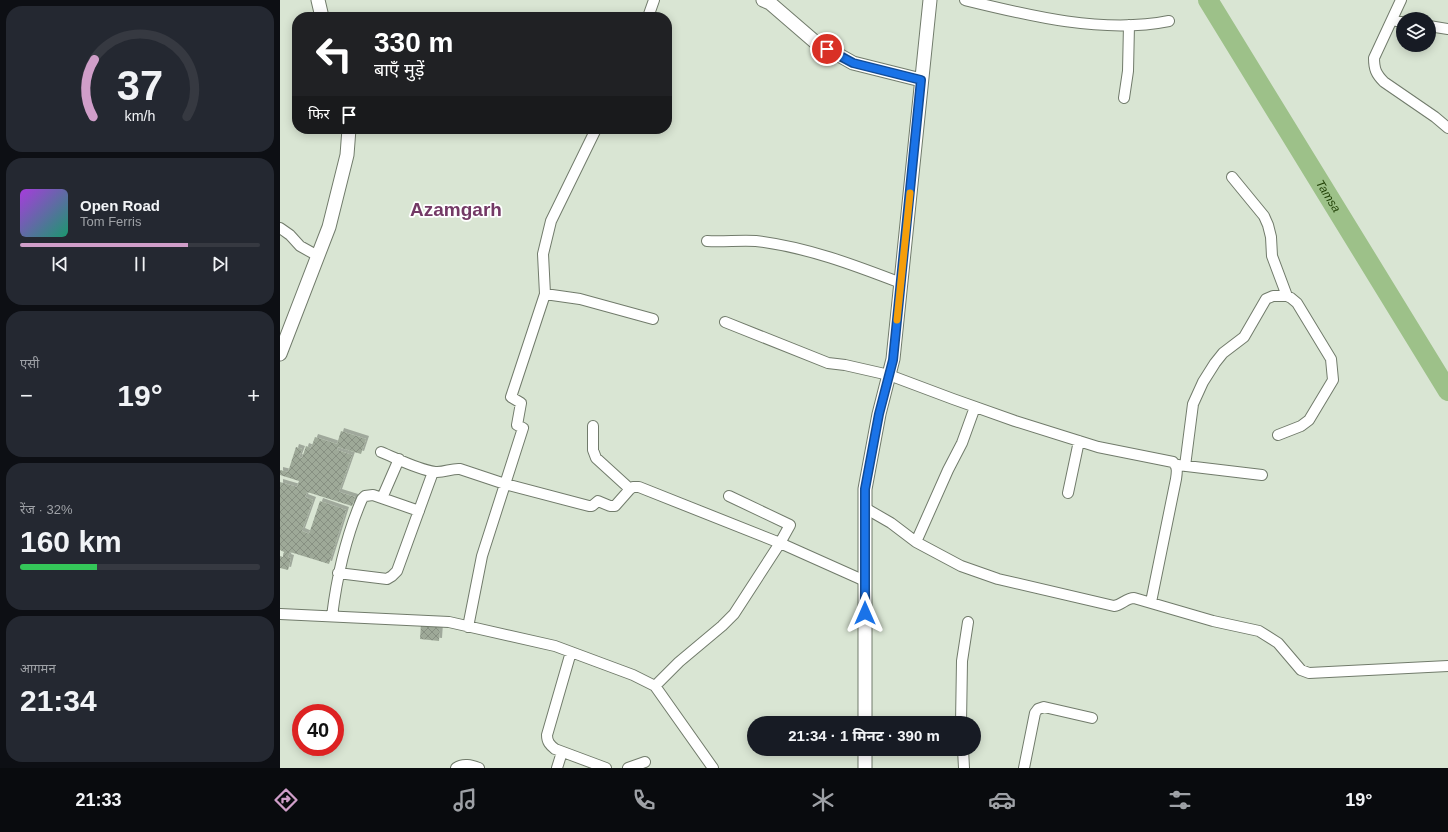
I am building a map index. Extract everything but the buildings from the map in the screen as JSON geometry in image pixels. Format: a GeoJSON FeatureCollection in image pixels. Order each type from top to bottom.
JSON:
{"type":"FeatureCollection","features":[{"type":"Feature","properties":{"kind":"street"},"geometry":{"type":"LineString","coordinates":[[318,0],[321,12]]}},
{"type":"Feature","properties":{"kind":"street"},"geometry":{"type":"LineString","coordinates":[[650,12],[654,0]]}},
{"type":"Feature","properties":{"kind":"street"},"geometry":{"type":"LineString","coordinates":[[763,0],[770,3],[814,42],[853,63],[921,80]]}},
{"type":"Feature","properties":{"kind":"street"},"geometry":{"type":"LineString","coordinates":[[865,716],[865,489],[879,414],[893,360],[930,0]]}},
{"type":"Feature","properties":{"kind":"street"},"geometry":{"type":"LineString","coordinates":[[966,0],[1006,10],[1090,24],[1129,25],[1152,24],[1169,21]]}},
{"type":"Feature","properties":{"kind":"street"},"geometry":{"type":"LineString","coordinates":[[1401,0],[1374,58],[1374,68],[1377,76],[1448,128]]}},
{"type":"Feature","properties":{"kind":"street"},"geometry":{"type":"LineString","coordinates":[[1392,20],[1396,21]]}},
{"type":"Feature","properties":{"kind":"street"},"geometry":{"type":"LineString","coordinates":[[1124,98],[1128,71],[1129,25]]}},
{"type":"Feature","properties":{"kind":"street"},"geometry":{"type":"LineString","coordinates":[[1436,27],[1448,29]]}},
{"type":"Feature","properties":{"kind":"street"},"geometry":{"type":"LineString","coordinates":[[280,354],[329,227],[347,155],[349,134]]}},
{"type":"Feature","properties":{"kind":"street"},"geometry":{"type":"LineString","coordinates":[[468,627],[482,556],[523,428],[517,425],[521,404],[511,397],[545,294],[544,254],[551,221],[594,134]]}},
{"type":"Feature","properties":{"kind":"street"},"geometry":{"type":"LineString","coordinates":[[1232,177],[1264,216],[1268,225],[1272,256],[1287,296]]}},
{"type":"Feature","properties":{"kind":"street"},"geometry":{"type":"LineString","coordinates":[[280,228],[290,234],[300,246],[318,256]]}},
{"type":"Feature","properties":{"kind":"street"},"geometry":{"type":"LineString","coordinates":[[707,241],[746,241],[779,245],[827,256],[901,283]]}},
{"type":"Feature","properties":{"kind":"street"},"geometry":{"type":"LineString","coordinates":[[545,294],[580,299],[653,319]]}},
{"type":"Feature","properties":{"kind":"street"},"geometry":{"type":"LineString","coordinates":[[1151,602],[1193,404],[1210,370],[1223,353],[1244,337],[1266,299],[1273,296],[1287,296],[1298,303],[1331,359],[1333,380],[1309,420],[1301,426],[1278,435]]}},
{"type":"Feature","properties":{"kind":"street"},"geometry":{"type":"LineString","coordinates":[[725,322],[828,363],[845,365],[889,375],[975,407],[1079,441],[1125,453],[1167,460],[1180,466],[1262,475]]}},
{"type":"Feature","properties":{"kind":"street"},"geometry":{"type":"LineString","coordinates":[[916,542],[948,470],[962,443],[975,407]]}},
{"type":"Feature","properties":{"kind":"street"},"geometry":{"type":"LineString","coordinates":[[594,426],[593,450],[596,458],[630,489]]}},
{"type":"Feature","properties":{"kind":"street"},"geometry":{"type":"LineString","coordinates":[[1068,493],[1079,441]]}},
{"type":"Feature","properties":{"kind":"street"},"geometry":{"type":"LineString","coordinates":[[381,452],[424,470],[445,472],[455,468],[505,484],[588,506],[592,506],[598,501],[610,506],[615,506],[630,489],[633,487],[639,488],[780,543],[865,581]]}},
{"type":"Feature","properties":{"kind":"street"},"geometry":{"type":"LineString","coordinates":[[382,498],[399,459]]}},
{"type":"Feature","properties":{"kind":"street"},"geometry":{"type":"LineString","coordinates":[[338,574],[387,579],[392,576],[396,571],[434,472]]}},
{"type":"Feature","properties":{"kind":"street"},"geometry":{"type":"LineString","coordinates":[[332,616],[338,574],[362,499],[369,495],[419,511]]}},
{"type":"Feature","properties":{"kind":"street"},"geometry":{"type":"LineString","coordinates":[[656,686],[679,662],[731,618],[790,525],[729,496]]}},
{"type":"Feature","properties":{"kind":"street"},"geometry":{"type":"LineString","coordinates":[[865,508],[891,523],[916,542],[961,566],[998,579],[1114,606],[1120,605],[1131,598],[1151,602],[1213,621],[1259,631],[1278,643],[1301,670],[1309,673],[1448,666]]}},
{"type":"Feature","properties":{"kind":"street"},"geometry":{"type":"LineString","coordinates":[[280,614],[449,622],[555,646],[633,675],[656,686],[713,768]]}},
{"type":"Feature","properties":{"kind":"street"},"geometry":{"type":"LineString","coordinates":[[961,716],[962,661],[968,622]]}},
{"type":"Feature","properties":{"kind":"street"},"geometry":{"type":"LineString","coordinates":[[571,652],[547,735],[547,740],[550,745],[562,752],[605,768]]}},
{"type":"Feature","properties":{"kind":"street"},"geometry":{"type":"LineString","coordinates":[[1024,768],[1035,713],[1038,709],[1044,707],[1092,718]]}},
{"type":"Feature","properties":{"kind":"street"},"geometry":{"type":"LineString","coordinates":[[557,768],[562,752]]}},
{"type":"Feature","properties":{"kind":"street"},"geometry":{"type":"LineString","coordinates":[[865,756],[865,768]]}},
{"type":"Feature","properties":{"kind":"street"},"geometry":{"type":"LineString","coordinates":[[963,756],[964,768]]}},
{"type":"Feature","properties":{"kind":"street"},"geometry":{"type":"LineString","coordinates":[[628,768],[645,762]]}},
{"type":"Feature","properties":{"kind":"street"},"geometry":{"type":"LineString","coordinates":[[456,768],[460,765],[472,765],[479,768]]}},
{"type":"Feature","properties":{"kind":"waterway","name":"Tamsa"},"geometry":{"type":"LineString","coordinates":[[1208,0],[1448,391]]}},
{"type":"Feature","properties":{"kind":"slow traffic"},"geometry":{"type":"LineString","coordinates":[[897,320],[910,193]]}},
{"type":"Feature","properties":{"kind":"district","name":"Azamgarh"},"geometry":{"type":"Point","coordinates":[456,209]}},
{"type":"Feature","properties":{"kind":"route"},"geometry":{"type":"LineString","coordinates":[[827,49],[853,63],[921,80],[893,360],[879,414],[865,489],[865,613]]}}]}
